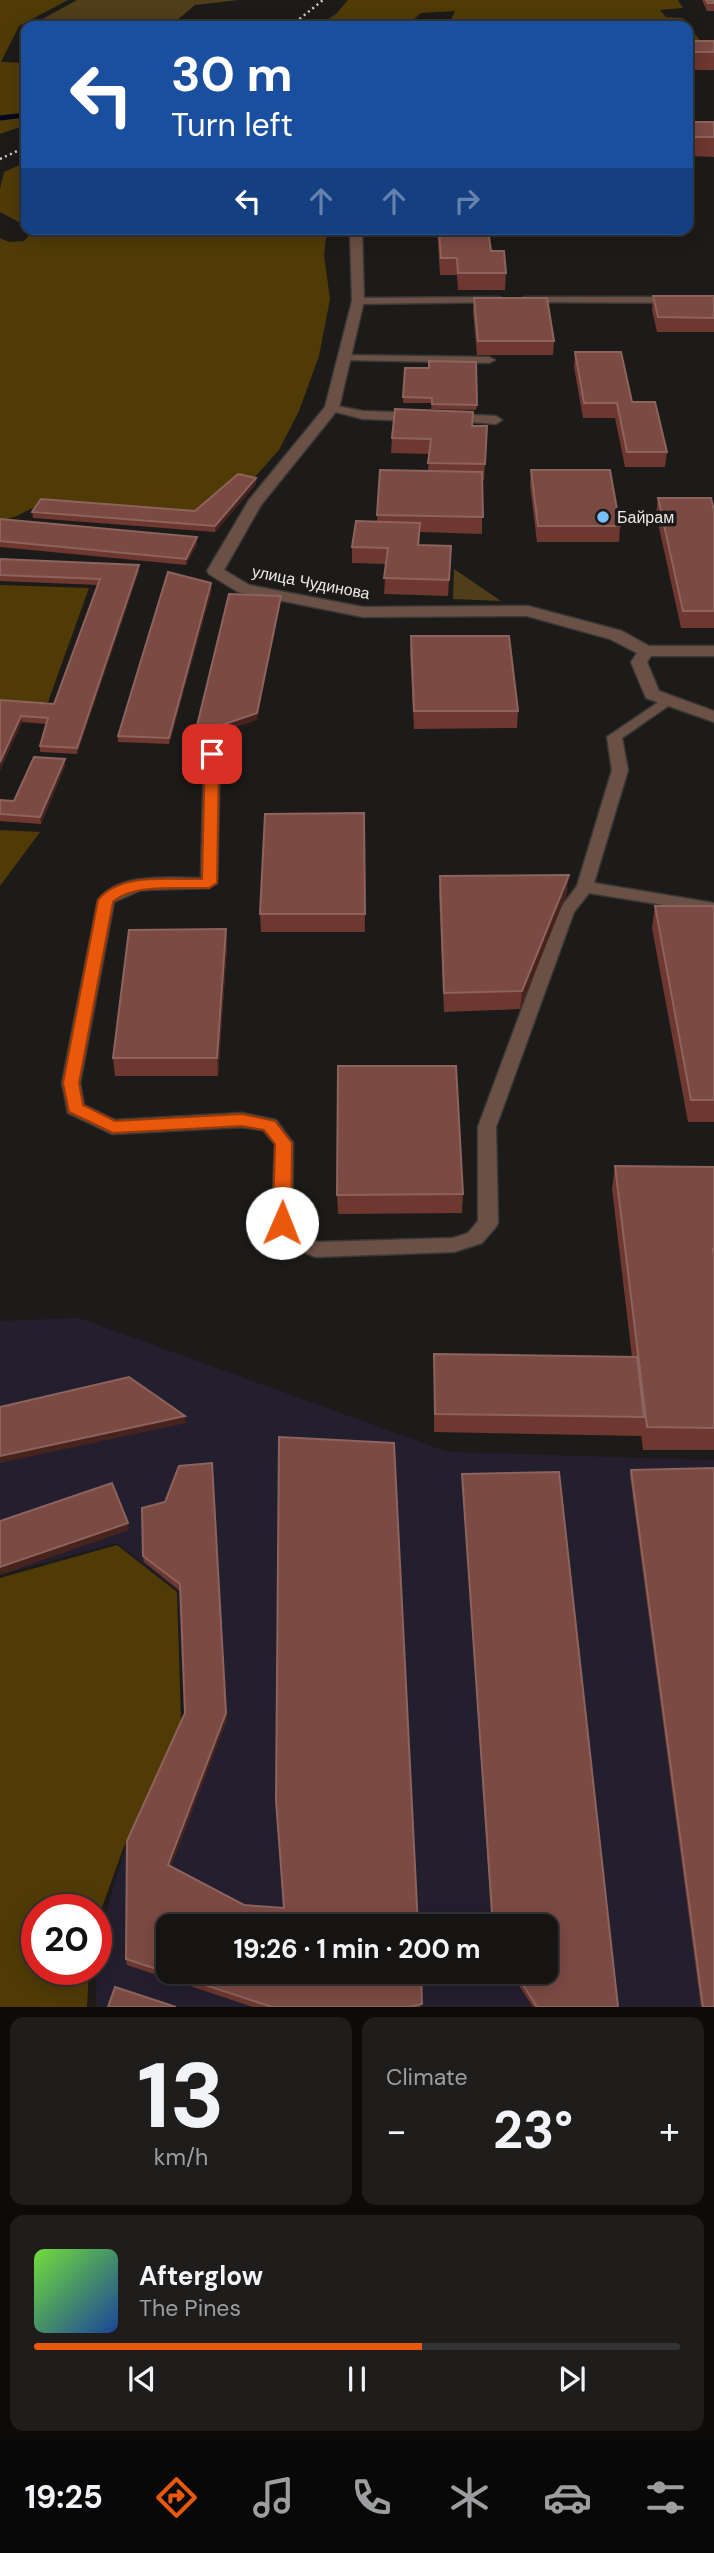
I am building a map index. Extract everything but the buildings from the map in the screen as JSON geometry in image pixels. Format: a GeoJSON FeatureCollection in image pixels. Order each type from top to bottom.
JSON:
{"type":"FeatureCollection","features":[{"type":"Feature","properties":{"kind":"street","name":"улица Чудинова"},"geometry":{"type":"LineString","coordinates":[[356,235],[358,300],[332,408],[254,503],[215,571],[244,589],[363,612],[528,611],[616,635],[646,651]]}},
{"type":"Feature","properties":{"kind":"street"},"geometry":{"type":"LineString","coordinates":[[714,651],[646,651],[639,662],[652,694],[714,717]]}},
{"type":"Feature","properties":{"kind":"lane"},"geometry":{"type":"LineString","coordinates":[[358,300],[714,300]]}},
{"type":"Feature","properties":{"kind":"lane"},"geometry":{"type":"LineString","coordinates":[[344,357],[489,360]]}},
{"type":"Feature","properties":{"kind":"lane"},"geometry":{"type":"LineString","coordinates":[[332,408],[363,415],[429,418]]}},
{"type":"Feature","properties":{"kind":"lane"},"geometry":{"type":"LineString","coordinates":[[443,418],[496,420]]}},
{"type":"Feature","properties":{"kind":"lane"},"geometry":{"type":"LineString","coordinates":[[212,754],[209,883],[136,886],[116,891],[106,900],[71,1083],[75,1108],[113,1127],[242,1120],[269,1125],[284,1143],[282,1223],[289,1239],[316,1250],[454,1245],[475,1238],[488,1223],[487,1127],[566,911],[586,887],[620,770],[614,737],[666,701]]}},
{"type":"Feature","properties":{"kind":"lane"},"geometry":{"type":"LineString","coordinates":[[586,887],[714,908]]}},
{"type":"Feature","properties":{"kind":"shaded area"},"geometry":{"type":"Polygon","coordinates":[[[0,0],[68,0],[28,21],[21,21],[1,62],[21,63],[21,127],[0,134],[0,0]]]}},
{"type":"Feature","properties":{"kind":"shaded area"},"geometry":{"type":"Polygon","coordinates":[[[77,0],[239,0],[195,5],[176,21],[39,21],[77,0]]]}},
{"type":"Feature","properties":{"kind":"shaded area"},"geometry":{"type":"Polygon","coordinates":[[[348,0],[678,0],[683,8],[660,10],[666,17],[683,18],[685,21],[450,21],[455,11],[421,13],[412,21],[325,21],[336,14],[348,0]]]}},
{"type":"Feature","properties":{"kind":"shaded area"},"geometry":{"type":"Polygon","coordinates":[[[693,31],[705,47],[693,47],[693,31]]]}},
{"type":"Feature","properties":{"kind":"shaded area"},"geometry":{"type":"Polygon","coordinates":[[[21,164],[21,223],[0,212],[0,189],[4,172],[21,164]]]}},
{"type":"Feature","properties":{"kind":"shaded area"},"geometry":{"type":"Polygon","coordinates":[[[30,235],[326,235],[324,255],[330,299],[319,356],[299,411],[279,450],[255,477],[235,479],[191,514],[46,503],[12,518],[0,520],[0,238],[9,242],[24,241],[30,235]]]}},
{"type":"Feature","properties":{"kind":"shaded area"},"geometry":{"type":"Polygon","coordinates":[[[454,569],[501,601],[453,599],[454,569]]]}},
{"type":"Feature","properties":{"kind":"shaded area"},"geometry":{"type":"Polygon","coordinates":[[[0,585],[89,588],[48,702],[0,706],[0,585]]]}},
{"type":"Feature","properties":{"kind":"shaded area"},"geometry":{"type":"Polygon","coordinates":[[[0,830],[40,832],[0,886],[0,830]]]}},
{"type":"Feature","properties":{"kind":"shaded area"},"geometry":{"type":"Polygon","coordinates":[[[79,1318],[448,1452],[714,1460],[714,2007],[96,2007],[96,1985],[112,1985],[112,1894],[126,1846],[184,1719],[178,1591],[117,1543],[0,1575],[0,1321],[79,1318]]]}},
{"type":"Feature","properties":{"kind":"shaded area"},"geometry":{"type":"Polygon","coordinates":[[[117,1545],[177,1592],[181,1721],[123,1849],[107,1894],[21,1894],[21,1985],[88,1985],[87,2007],[0,2007],[0,1578],[117,1545]]]}},
{"type":"Feature","properties":{"kind":"waterway"},"geometry":{"type":"LineString","coordinates":[[0,118],[21,116]]}},
{"type":"Feature","properties":{"kind":"railway"},"geometry":{"type":"LineString","coordinates":[[297,21],[323,0]]}},
{"type":"Feature","properties":{"kind":"railway"},"geometry":{"type":"LineString","coordinates":[[0,159],[21,149]]}},
{"type":"Feature","properties":{"kind":"place","name":"Байрам"},"geometry":{"type":"Point","coordinates":[603,517]}},
{"type":"Feature","properties":{"kind":"route"},"geometry":{"type":"LineString","coordinates":[[212,754],[209,883],[136,886],[116,891],[106,900],[71,1083],[75,1108],[113,1127],[242,1120],[269,1125],[284,1143],[282,1223]]}}]}
